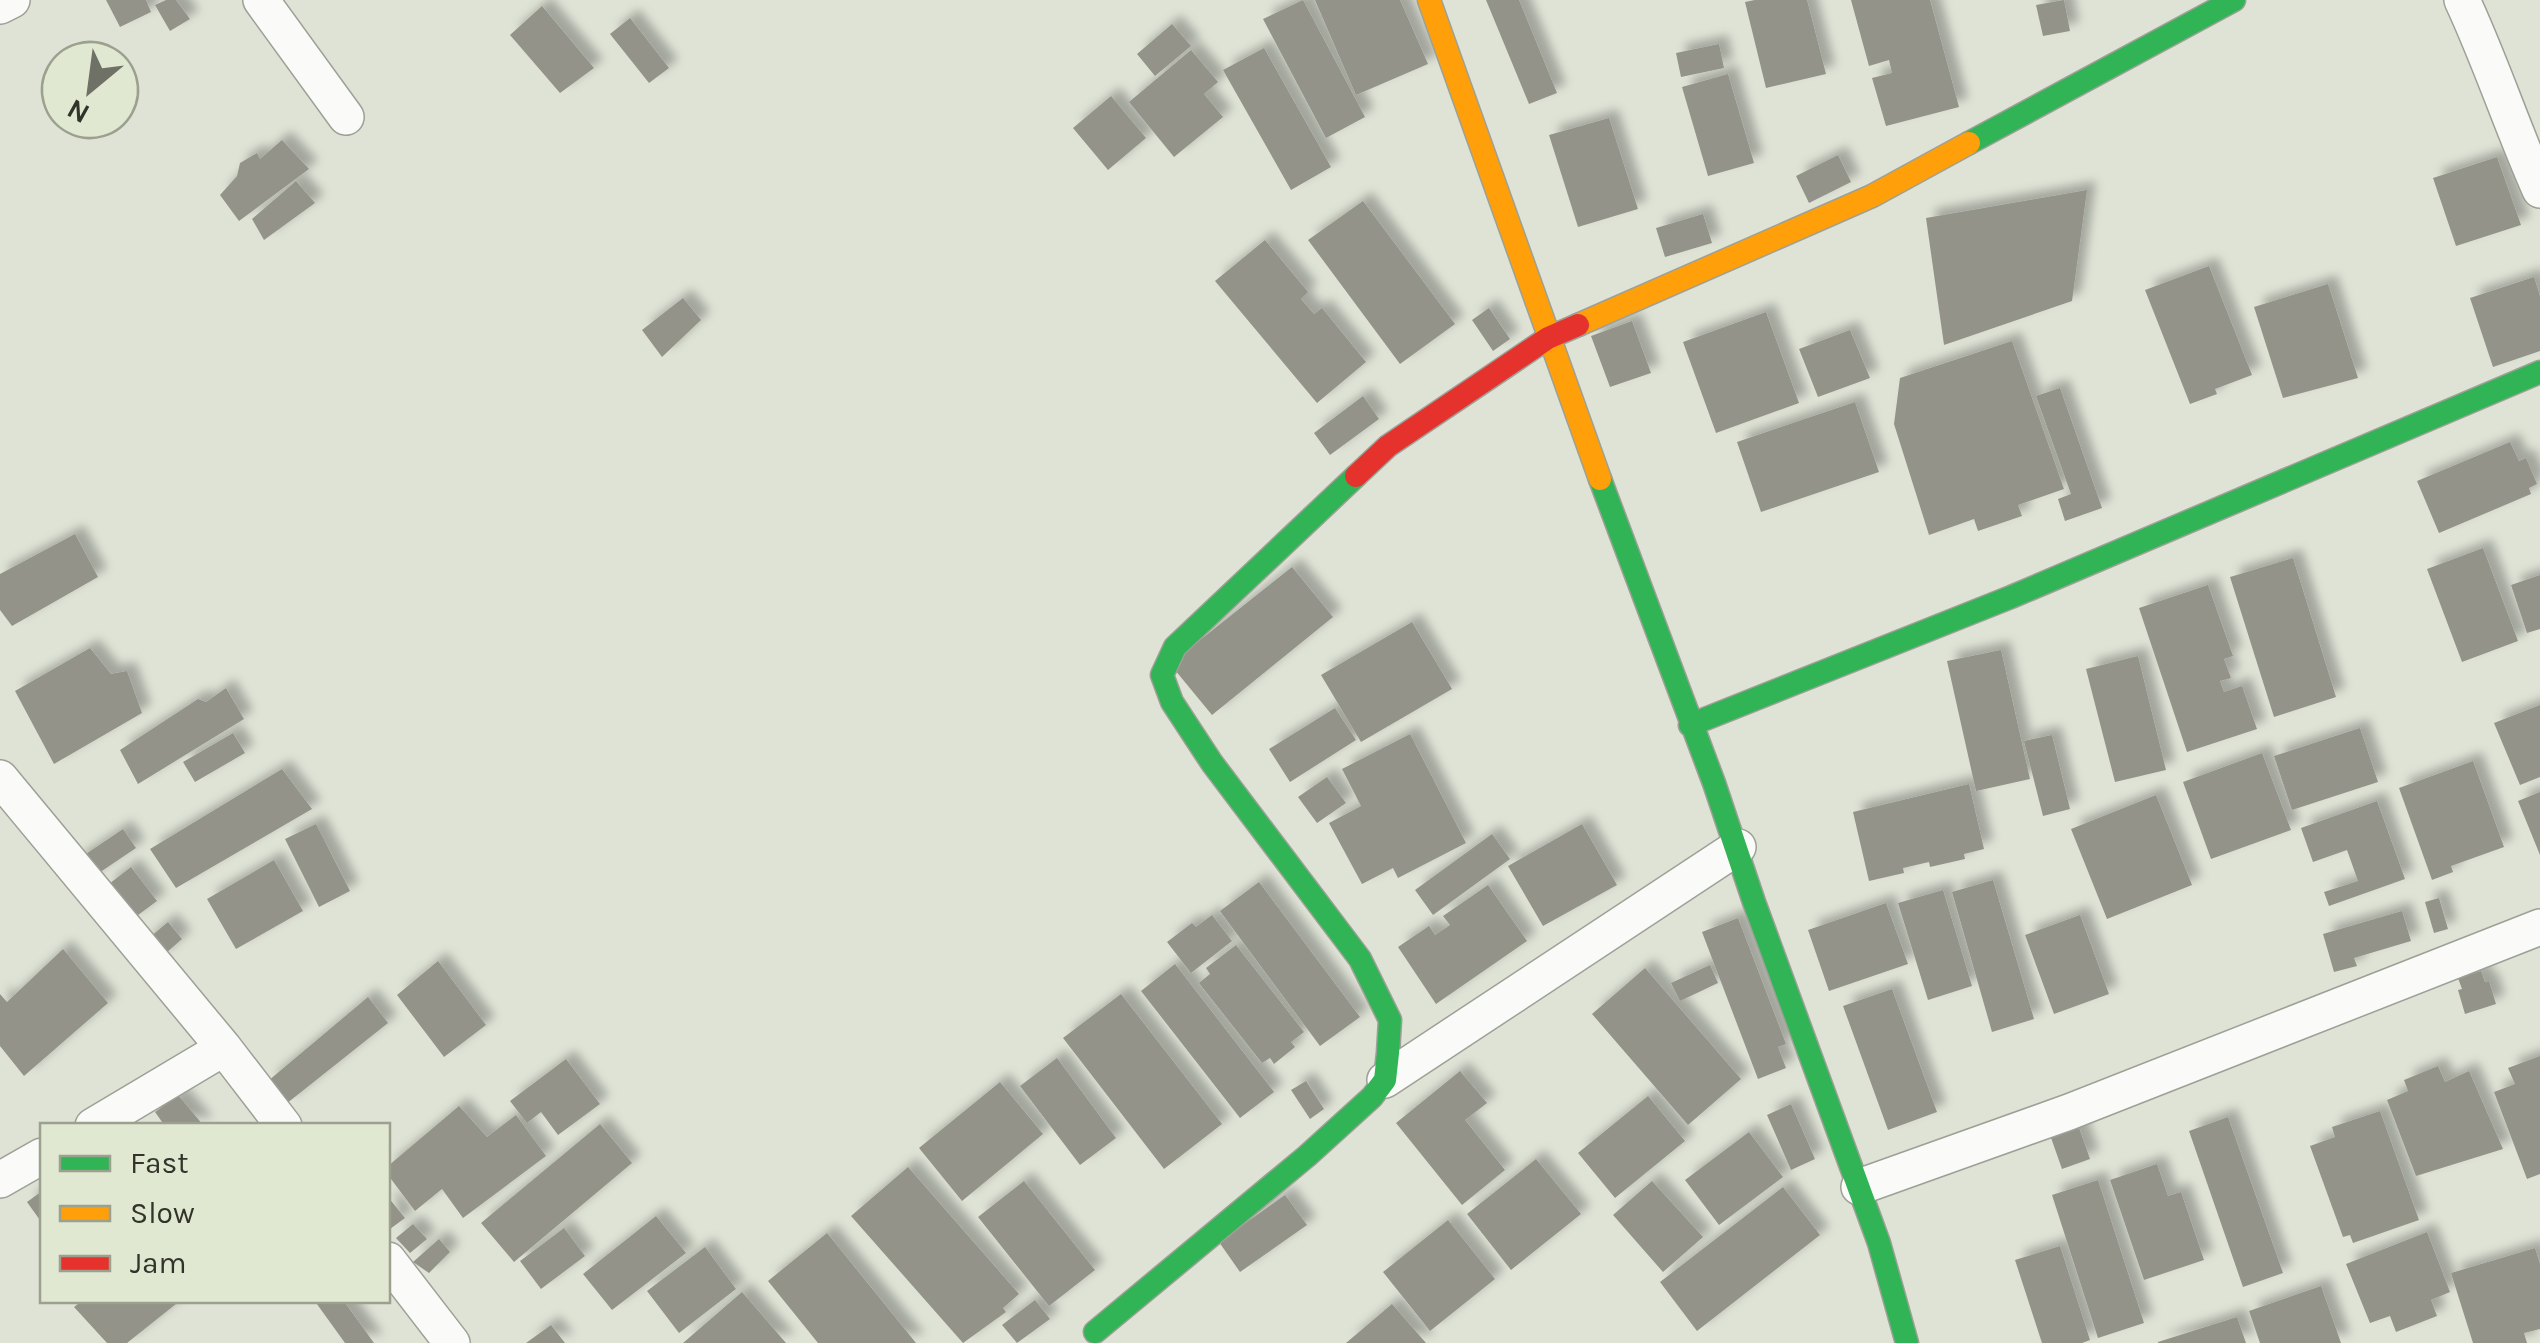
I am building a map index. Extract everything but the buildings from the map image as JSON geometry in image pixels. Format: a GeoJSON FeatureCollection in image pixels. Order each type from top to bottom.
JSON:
{"type":"FeatureCollection","features":[{"type":"Feature","properties":{"kind":"street"},"geometry":{"type":"LineString","coordinates":[[0,6],[12,0]]}},
{"type":"Feature","properties":{"kind":"street"},"geometry":{"type":"LineString","coordinates":[[261,0],[346,117]]}},
{"type":"Feature","properties":{"kind":"street"},"geometry":{"type":"LineString","coordinates":[[1430,0],[1548,338],[1738,847],[1754,902],[1879,1243],[1907,1343]]}},
{"type":"Feature","properties":{"kind":"street"},"geometry":{"type":"LineString","coordinates":[[1385,1080],[1390,1020],[1360,959],[1212,762],[1172,702],[1162,675],[1175,647],[1388,446],[1548,338],[1872,196],[2234,0]]}},
{"type":"Feature","properties":{"kind":"street"},"geometry":{"type":"LineString","coordinates":[[2462,0],[2540,190]]}},
{"type":"Feature","properties":{"kind":"street"},"geometry":{"type":"LineString","coordinates":[[1690,725],[2011,597],[2540,372]]}},
{"type":"Feature","properties":{"kind":"street"},"geometry":{"type":"LineString","coordinates":[[0,778],[282,1123]]}},
{"type":"Feature","properties":{"kind":"street"},"geometry":{"type":"LineString","coordinates":[[1097,1339],[1308,1156],[1385,1080],[1738,847]]}},
{"type":"Feature","properties":{"kind":"street"},"geometry":{"type":"LineString","coordinates":[[1859,1187],[2068,1112],[2540,927]]}},
{"type":"Feature","properties":{"kind":"street"},"geometry":{"type":"LineString","coordinates":[[98,1123],[224,1048]]}},
{"type":"Feature","properties":{"kind":"street"},"geometry":{"type":"LineString","coordinates":[[0,1180],[40,1157]]}},
{"type":"Feature","properties":{"kind":"street"},"geometry":{"type":"LineString","coordinates":[[390,1263],[452,1343]]}},
{"type":"Feature","properties":{"kind":"traffic: fast"},"geometry":{"type":"LineString","coordinates":[[1969,143],[2234,0]]}},
{"type":"Feature","properties":{"kind":"traffic: fast"},"geometry":{"type":"LineString","coordinates":[[1690,725],[2011,597],[2540,372]]}},
{"type":"Feature","properties":{"kind":"traffic: fast"},"geometry":{"type":"LineString","coordinates":[[1095,1332],[1307,1156],[1372,1097],[1385,1080],[1390,1020],[1360,959],[1212,763],[1172,702],[1162,675],[1175,647],[1356,476]]}},
{"type":"Feature","properties":{"kind":"traffic: fast"},"geometry":{"type":"LineString","coordinates":[[1600,479],[1879,1243],[1907,1343]]}},
{"type":"Feature","properties":{"kind":"traffic: slow"},"geometry":{"type":"LineString","coordinates":[[1429,0],[1600,479]]}},
{"type":"Feature","properties":{"kind":"traffic: slow"},"geometry":{"type":"LineString","coordinates":[[1578,325],[1872,196],[1969,143]]}},
{"type":"Feature","properties":{"kind":"traffic: jam"},"geometry":{"type":"LineString","coordinates":[[1356,476],[1388,446],[1548,338],[1578,325]]}}]}
